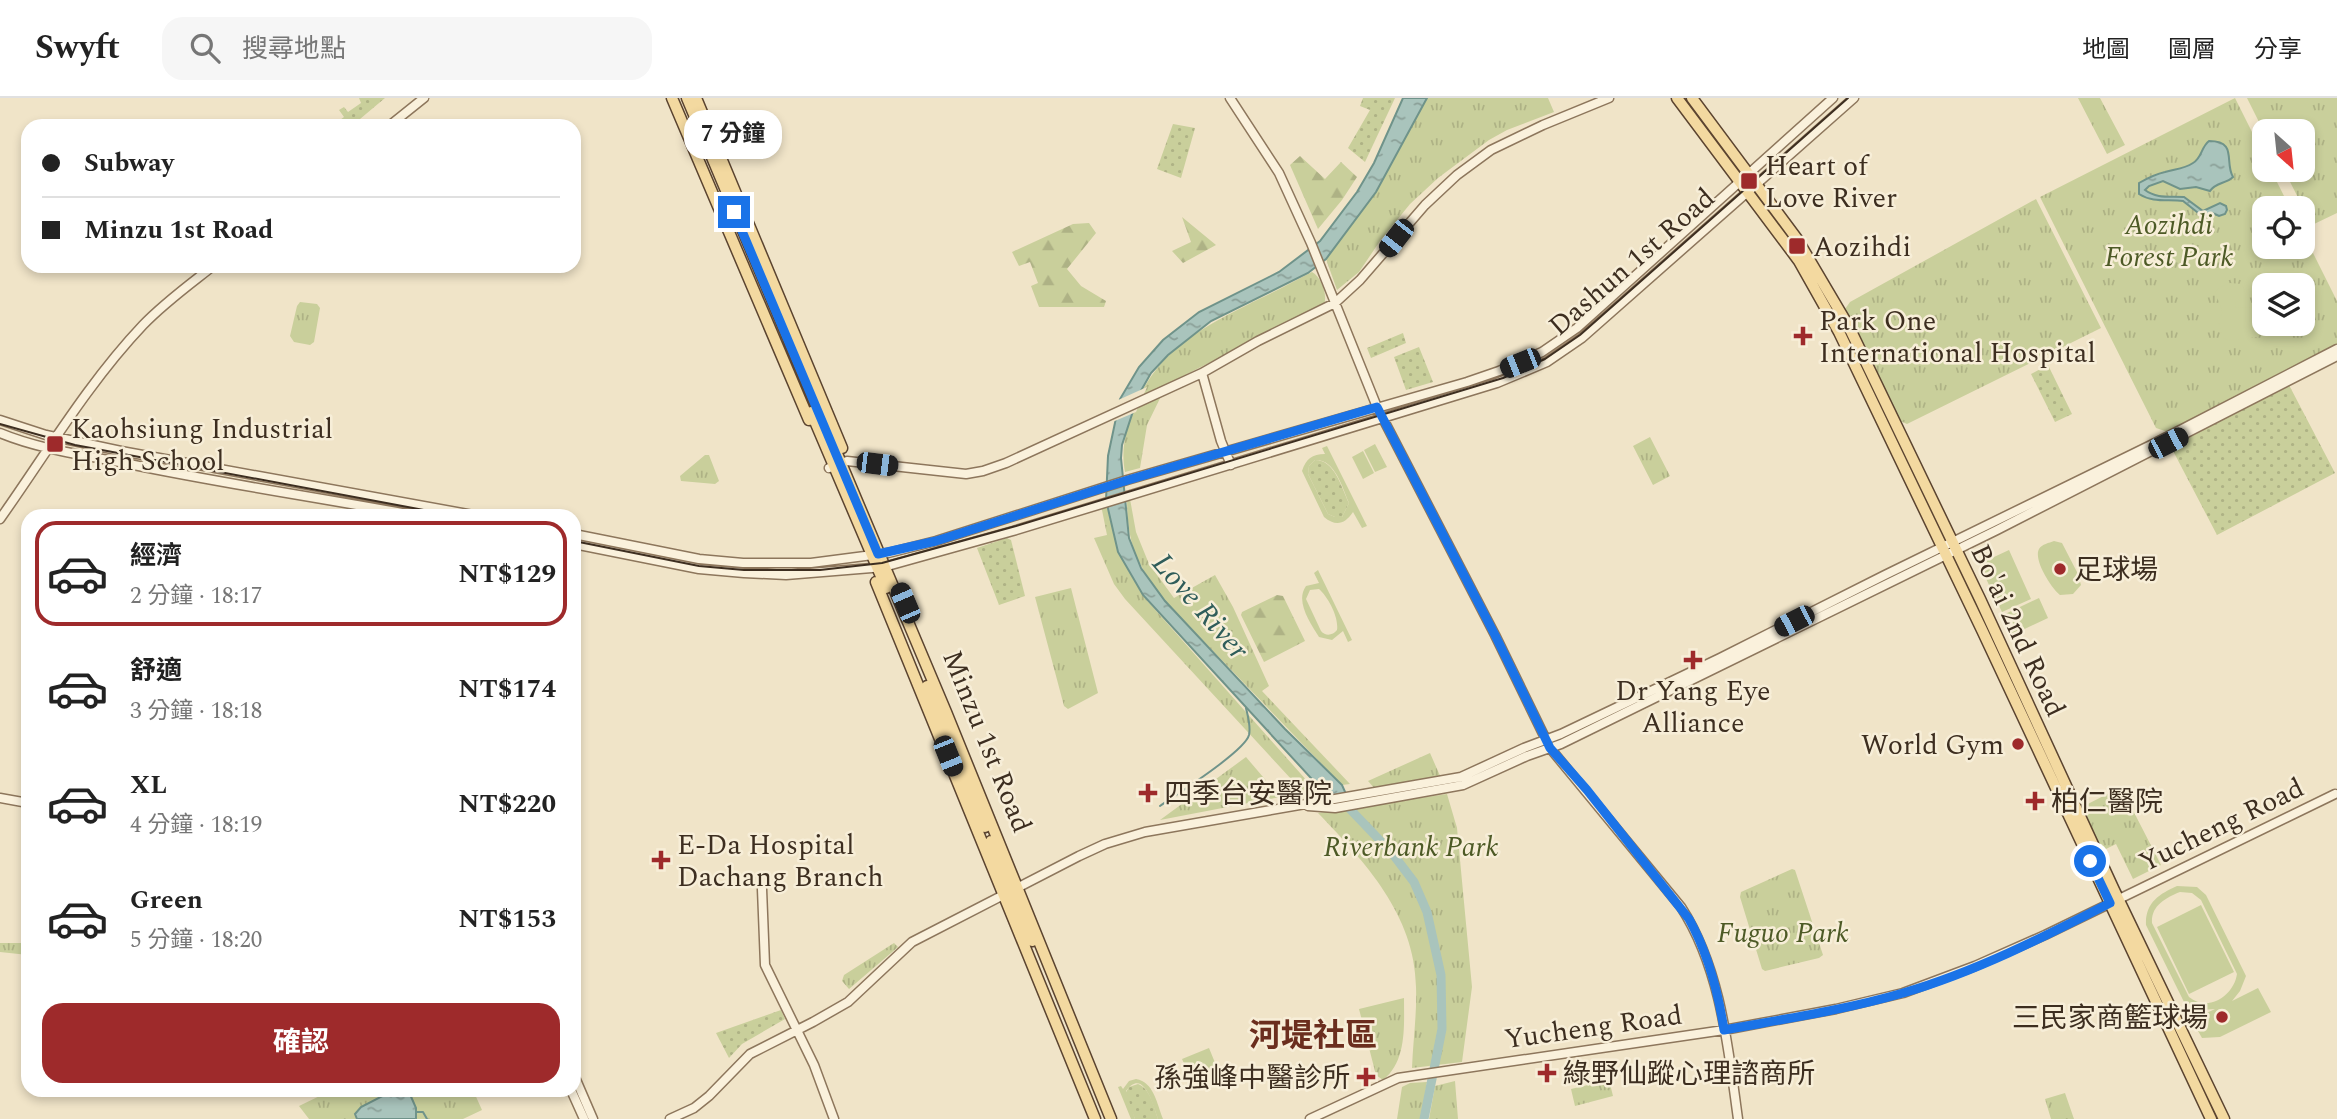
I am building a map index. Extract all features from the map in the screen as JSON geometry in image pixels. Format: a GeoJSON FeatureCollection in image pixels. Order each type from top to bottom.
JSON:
{"type":"FeatureCollection","features":[{"type":"Feature","properties":{"kind":"main road","name":"Minzu 1st Road"},"geometry":{"type":"LineString","coordinates":[[672,98],[805,386]]}},
{"type":"Feature","properties":{"kind":"main road","name":"Minzu 1st Road"},"geometry":{"type":"LineString","coordinates":[[681,98],[838,464],[1043,962],[1111,1119]]}},
{"type":"Feature","properties":{"kind":"main road","name":"Minzu 1st Road"},"geometry":{"type":"LineString","coordinates":[[687,98],[805,386]]}},
{"type":"Feature","properties":{"kind":"main road","name":"Minzu 1st Road"},"geometry":{"type":"LineString","coordinates":[[696,98],[805,386]]}},
{"type":"Feature","properties":{"kind":"main road","name":"Bo'ai 2nd Road"},"geometry":{"type":"LineString","coordinates":[[1677,98],[1799,261],[1839,332],[2114,901],[2224,1119]]}},
{"type":"Feature","properties":{"kind":"main road","name":"Bo'ai 2nd Road"},"geometry":{"type":"LineString","coordinates":[[1692,98],[1749,172],[1808,256],[1849,327],[1955,546],[2211,1119]]}},
{"type":"Feature","properties":{"kind":"main road","name":"Minzu 1st Road"},"geometry":{"type":"LineString","coordinates":[[880,567],[1014,890],[1104,1119]]}},
{"type":"Feature","properties":{"kind":"main road","name":"Minzu 1st Road"},"geometry":{"type":"LineString","coordinates":[[1043,962],[1094,1119]]}},
{"type":"Feature","properties":{"kind":"main road","name":"Minzu 1st Road"},"geometry":{"type":"LineString","coordinates":[[1043,962],[1117,1119]]}},
{"type":"Feature","properties":{"kind":"street"},"geometry":{"type":"LineString","coordinates":[[398,119],[424,98]]}},
{"type":"Feature","properties":{"kind":"street"},"geometry":{"type":"LineString","coordinates":[[1230,98],[1279,173],[1311,243],[1377,407],[1548,744],[1689,919],[1712,976],[1724,1030],[1738,1119]]}},
{"type":"Feature","properties":{"kind":"street"},"geometry":{"type":"LineString","coordinates":[[838,464],[975,473],[1006,463],[1202,373],[1258,341],[1335,303],[1360,280],[1416,214],[1476,160],[1512,139],[1609,98]]}},
{"type":"Feature","properties":{"kind":"street","name":"Dashun 1st Road"},"geometry":{"type":"LineString","coordinates":[[875,555],[936,541],[1128,480],[1467,382],[1542,352],[1577,328],[1833,98]]}},
{"type":"Feature","properties":{"kind":"street","name":"Dashun 1st Road"},"geometry":{"type":"LineString","coordinates":[[880,567],[1129,496],[1383,419],[1497,383],[1546,362],[1582,338],[1854,98]]}},
{"type":"Feature","properties":{"kind":"street"},"geometry":{"type":"LineString","coordinates":[[0,519],[125,344],[145,323],[205,273]]}},
{"type":"Feature","properties":{"kind":"street"},"geometry":{"type":"LineString","coordinates":[[2185,431],[2337,349]]}},
{"type":"Feature","properties":{"kind":"street"},"geometry":{"type":"LineString","coordinates":[[670,1119],[694,1108],[709,1096],[750,1054],[848,1002],[912,942],[1079,856],[1125,837],[1303,805],[1337,804],[1461,778],[1548,744],[2337,356]]}},
{"type":"Feature","properties":{"kind":"street"},"geometry":{"type":"LineString","coordinates":[[1202,373],[1221,441],[1231,465]]}},
{"type":"Feature","properties":{"kind":"street"},"geometry":{"type":"LineString","coordinates":[[0,420],[57,438],[231,473],[439,509]]}},
{"type":"Feature","properties":{"kind":"street"},"geometry":{"type":"LineString","coordinates":[[0,433],[48,449],[377,509]]}},
{"type":"Feature","properties":{"kind":"street"},"geometry":{"type":"LineString","coordinates":[[581,535],[699,559],[743,563],[785,564],[875,555]]}},
{"type":"Feature","properties":{"kind":"street"},"geometry":{"type":"LineString","coordinates":[[581,545],[699,569],[744,573],[786,575],[880,567]]}},
{"type":"Feature","properties":{"kind":"street","name":"Yucheng Road"},"geometry":{"type":"LineString","coordinates":[[1310,1119],[1398,1078],[1724,1030],[1836,1009],[1903,993],[1982,963],[2335,794]]}},
{"type":"Feature","properties":{"kind":"street"},"geometry":{"type":"LineString","coordinates":[[0,799],[21,802]]}},
{"type":"Feature","properties":{"kind":"street"},"geometry":{"type":"LineString","coordinates":[[762,890],[765,965],[814,1065],[834,1119]]}},
{"type":"Feature","properties":{"kind":"street"},"geometry":{"type":"LineString","coordinates":[[581,1092],[593,1119]]}},
{"type":"Feature","properties":{"kind":"street"},"geometry":{"type":"LineString","coordinates":[[574,1097],[584,1119]]}},
{"type":"Feature","properties":{"kind":"green space"},"geometry":{"type":"Polygon","coordinates":[[[359,98],[385,98],[360,119],[341,119],[344,117],[339,110],[344,107],[348,112],[361,103],[359,98]]]}},
{"type":"Feature","properties":{"kind":"green space"},"geometry":{"type":"Polygon","coordinates":[[[1363,98],[1395,98],[1365,162],[1348,148],[1370,110],[1360,106],[1363,98]]]}},
{"type":"Feature","properties":{"kind":"green space"},"geometry":{"type":"Polygon","coordinates":[[[1427,98],[1548,98],[1554,112],[1489,140],[1438,178],[1410,204],[1359,272],[1337,290],[1326,259],[1376,192],[1427,98]]]}},
{"type":"Feature","properties":{"kind":"green space"},"geometry":{"type":"Polygon","coordinates":[[[2078,98],[2100,98],[2125,145],[2107,154],[2078,98]]]}},
{"type":"Feature","properties":{"kind":"green space","name":"Aozihdi Forest Park"},"geometry":{"type":"Polygon","coordinates":[[[2235,98],[2252,132],[2252,182],[2277,182],[2284,196],[2252,196],[2252,259],[2315,257],[2337,301],[2337,345],[2168,432],[2156,428],[2040,197],[2235,98]]]}},
{"type":"Feature","properties":{"kind":"green space"},"geometry":{"type":"Polygon","coordinates":[[[2247,98],[2337,98],[2337,213],[2315,224],[2315,196],[2297,196],[2290,182],[2315,182],[2315,119],[2258,119],[2247,98]]]}},
{"type":"Feature","properties":{"kind":"green space"},"geometry":{"type":"Polygon","coordinates":[[[1173,124],[1195,128],[1181,178],[1157,169],[1173,124]]]}},
{"type":"Feature","properties":{"kind":"green space"},"geometry":{"type":"Polygon","coordinates":[[[1300,156],[1325,179],[1341,162],[1357,177],[1318,229],[1290,165],[1300,156]]]}},
{"type":"Feature","properties":{"kind":"green space","name":"Aozihdi Forest Park"},"geometry":{"type":"Polygon","coordinates":[[[2036,199],[2101,328],[1907,424],[1898,420],[1845,309],[1850,302],[2036,199]]]}},
{"type":"Feature","properties":{"kind":"green space"},"geometry":{"type":"Polygon","coordinates":[[[1182,217],[1216,245],[1183,263],[1172,251],[1191,242],[1182,217]]]}},
{"type":"Feature","properties":{"kind":"green space"},"geometry":{"type":"Polygon","coordinates":[[[1089,223],[1096,233],[1067,269],[1081,286],[1106,301],[1104,307],[1039,307],[1031,286],[1038,283],[1030,262],[1019,266],[1012,252],[1073,224],[1089,223]]]}},
{"type":"Feature","properties":{"kind":"green space"},"geometry":{"type":"Polygon","coordinates":[[[1312,272],[1323,286],[1324,305],[1167,384],[1147,425],[1140,468],[1125,472],[1124,443],[1132,414],[1154,372],[1168,357],[1199,331],[1312,272]]]}},
{"type":"Feature","properties":{"kind":"green space"},"geometry":{"type":"Polygon","coordinates":[[[2230,283],[2242,284],[2247,297],[2235,303],[2236,308],[2252,307],[2252,336],[2257,337],[2229,341],[2222,337],[2218,319],[2223,313],[2215,292],[2230,283]]]}},
{"type":"Feature","properties":{"kind":"green space"},"geometry":{"type":"Polygon","coordinates":[[[300,302],[317,304],[320,308],[314,342],[310,345],[294,342],[290,336],[300,302]]]}},
{"type":"Feature","properties":{"kind":"green space"},"geometry":{"type":"Polygon","coordinates":[[[1403,333],[1406,343],[1371,358],[1367,348],[1403,333]]]}},
{"type":"Feature","properties":{"kind":"green space"},"geometry":{"type":"Polygon","coordinates":[[[1419,347],[1433,382],[1406,390],[1394,357],[1419,347]]]}},
{"type":"Feature","properties":{"kind":"green space"},"geometry":{"type":"Polygon","coordinates":[[[2048,365],[2072,414],[2055,422],[2031,374],[2048,365]]]}},
{"type":"Feature","properties":{"kind":"green space"},"geometry":{"type":"Polygon","coordinates":[[[2289,385],[2335,473],[2217,535],[2171,447],[2289,385]]]}},
{"type":"Feature","properties":{"kind":"green space"},"geometry":{"type":"Polygon","coordinates":[[[1650,437],[1670,476],[1653,485],[1633,446],[1650,437]]]}},
{"type":"Feature","properties":{"kind":"green space"},"geometry":{"type":"Polygon","coordinates":[[[1375,444],[1387,467],[1375,472],[1364,450],[1375,444]]]}},
{"type":"Feature","properties":{"kind":"green space"},"geometry":{"type":"Polygon","coordinates":[[[1327,446],[1367,526],[1362,528],[1353,512],[1340,523],[1324,517],[1302,471],[1310,458],[1325,454],[1322,448],[1327,446]],[[1315,460],[1309,466],[1308,474],[1328,514],[1342,517],[1349,503],[1337,475],[1322,461],[1315,460]]]}},
{"type":"Feature","properties":{"kind":"green space"},"geometry":{"type":"Polygon","coordinates":[[[1363,451],[1374,473],[1363,479],[1352,457],[1363,451]]]}},
{"type":"Feature","properties":{"kind":"green space"},"geometry":{"type":"Polygon","coordinates":[[[705,455],[709,455],[719,481],[715,484],[681,481],[680,476],[705,455]]]}},
{"type":"Feature","properties":{"kind":"green space"},"geometry":{"type":"Polygon","coordinates":[[[1315,460],[1328,464],[1340,482],[1349,503],[1342,517],[1328,514],[1308,474],[1309,466],[1315,460]]]}},
{"type":"Feature","properties":{"kind":"green space"},"geometry":{"type":"Polygon","coordinates":[[[1130,499],[1136,532],[1149,564],[1174,598],[1215,575],[1233,607],[1269,686],[1262,691],[1350,784],[1342,785],[1165,601],[1136,555],[1129,531],[1127,500],[1130,499]]]}},
{"type":"Feature","properties":{"kind":"green space"},"geometry":{"type":"Polygon","coordinates":[[[1106,503],[1118,552],[1143,596],[1316,791],[1304,793],[1114,584],[1094,538],[1107,535],[1101,505],[1106,503]]]}},
{"type":"Feature","properties":{"kind":"green space"},"geometry":{"type":"Polygon","coordinates":[[[1007,538],[1011,540],[1025,596],[999,605],[977,548],[1007,538]]]}},
{"type":"Feature","properties":{"kind":"green space","name":"足球場"},"geometry":{"type":"Polygon","coordinates":[[[2054,541],[2062,543],[2078,574],[2081,585],[2073,594],[2060,595],[2052,587],[2041,567],[2039,549],[2054,541]]]}},
{"type":"Feature","properties":{"kind":"green space"},"geometry":{"type":"Polygon","coordinates":[[[2009,550],[2031,599],[2002,612],[1979,564],[2009,550]]]}},
{"type":"Feature","properties":{"kind":"green space"},"geometry":{"type":"Polygon","coordinates":[[[1318,570],[1352,640],[1348,642],[1343,631],[1332,640],[1319,637],[1312,625],[1302,598],[1306,586],[1319,583],[1314,573],[1318,570]],[[1319,589],[1310,590],[1306,599],[1321,631],[1329,635],[1337,630],[1336,619],[1319,589]]]}},
{"type":"Feature","properties":{"kind":"green space"},"geometry":{"type":"Polygon","coordinates":[[[1071,588],[1098,693],[1068,709],[1064,706],[1035,597],[1071,588]]]}},
{"type":"Feature","properties":{"kind":"green space"},"geometry":{"type":"Polygon","coordinates":[[[1277,595],[1283,596],[1305,641],[1264,662],[1241,615],[1242,612],[1277,595]]]}},
{"type":"Feature","properties":{"kind":"green space"},"geometry":{"type":"Polygon","coordinates":[[[2039,598],[2048,618],[2012,635],[2003,615],[2039,598]]]}},
{"type":"Feature","properties":{"kind":"green space","name":"Riverbank Park"},"geometry":{"type":"Polygon","coordinates":[[[1430,753],[1441,778],[1375,789],[1368,781],[1430,753]]]}},
{"type":"Feature","properties":{"kind":"green space"},"geometry":{"type":"Polygon","coordinates":[[[1246,757],[1280,797],[1160,820],[1246,757]]]}},
{"type":"Feature","properties":{"kind":"green space"},"geometry":{"type":"Polygon","coordinates":[[[2121,787],[2161,865],[2133,879],[2116,844],[2102,851],[2080,808],[2121,787]]]}},
{"type":"Feature","properties":{"kind":"green space","name":"Riverbank Park"},"geometry":{"type":"Polygon","coordinates":[[[1447,794],[1457,828],[1472,987],[1462,1062],[1412,1068],[1416,987],[1407,936],[1384,891],[1353,851],[1318,813],[1447,794]]]}},
{"type":"Feature","properties":{"kind":"green space","name":"Fuguo Park"},"geometry":{"type":"Polygon","coordinates":[[[1795,870],[1823,955],[1765,971],[1762,969],[1740,897],[1741,892],[1795,870]]]}},
{"type":"Feature","properties":{"kind":"green space"},"geometry":{"type":"Polygon","coordinates":[[[2177,886],[2197,887],[2206,895],[2246,976],[2232,1001],[2258,988],[2271,1012],[2220,1037],[2202,1038],[2192,1020],[2215,1009],[2200,1010],[2184,1002],[2146,925],[2146,917],[2154,900],[2177,886]],[[2180,892],[2164,900],[2156,907],[2152,923],[2189,997],[2205,1003],[2212,1002],[2226,995],[2237,974],[2201,900],[2192,893],[2180,892]]]}},
{"type":"Feature","properties":{"kind":"green space"},"geometry":{"type":"Polygon","coordinates":[[[2201,905],[2234,972],[2189,994],[2157,927],[2201,905]]]}},
{"type":"Feature","properties":{"kind":"green space"},"geometry":{"type":"Polygon","coordinates":[[[0,943],[21,943],[21,954],[0,952],[0,943]]]}},
{"type":"Feature","properties":{"kind":"green space"},"geometry":{"type":"Polygon","coordinates":[[[894,943],[898,947],[849,989],[842,981],[844,975],[894,943]]]}},
{"type":"Feature","properties":{"kind":"green space"},"geometry":{"type":"Polygon","coordinates":[[[1404,998],[1404,1031],[1400,1053],[1391,1072],[1383,1080],[1376,1075],[1359,1009],[1404,998]]]}},
{"type":"Feature","properties":{"kind":"green space"},"geometry":{"type":"Polygon","coordinates":[[[781,1010],[785,1019],[742,1044],[729,1058],[716,1033],[781,1010]]]}},
{"type":"Feature","properties":{"kind":"green space"},"geometry":{"type":"Polygon","coordinates":[[[1209,1048],[1218,1070],[1192,1081],[1182,1059],[1209,1048]]]}},
{"type":"Feature","properties":{"kind":"green space"},"geometry":{"type":"Polygon","coordinates":[[[1136,1079],[1151,1089],[1163,1119],[1158,1119],[1147,1091],[1138,1083],[1126,1091],[1135,1119],[1131,1119],[1118,1087],[1123,1089],[1129,1081],[1136,1079]]]}},
{"type":"Feature","properties":{"kind":"green space"},"geometry":{"type":"Polygon","coordinates":[[[1609,1080],[1613,1096],[1575,1106],[1571,1089],[1609,1080]]]}},
{"type":"Feature","properties":{"kind":"green space"},"geometry":{"type":"Polygon","coordinates":[[[1455,1081],[1458,1119],[1429,1119],[1435,1086],[1455,1081]]]}},
{"type":"Feature","properties":{"kind":"green space"},"geometry":{"type":"Polygon","coordinates":[[[1427,1082],[1421,1119],[1397,1119],[1402,1087],[1410,1083],[1427,1082]]]}},
{"type":"Feature","properties":{"kind":"green space"},"geometry":{"type":"Polygon","coordinates":[[[1138,1084],[1149,1094],[1158,1119],[1135,1119],[1125,1094],[1129,1087],[1138,1084]]]}},
{"type":"Feature","properties":{"kind":"green space"},"geometry":{"type":"Polygon","coordinates":[[[2065,1093],[2074,1119],[2051,1119],[2045,1099],[2065,1093]]]}},
{"type":"Feature","properties":{"kind":"green space"},"geometry":{"type":"Polygon","coordinates":[[[318,1097],[476,1097],[482,1110],[463,1119],[309,1119],[299,1106],[318,1097]]]}},
{"type":"Feature","properties":{"kind":"water","name":"Love River"},"geometry":{"type":"Polygon","coordinates":[[[1403,98],[1427,98],[1376,192],[1326,259],[1308,273],[1211,321],[1168,355],[1151,373],[1138,396],[1122,445],[1121,458],[1129,538],[1141,568],[1165,601],[1285,729],[1342,785],[1355,814],[1321,789],[1143,595],[1118,552],[1106,500],[1108,456],[1120,399],[1139,367],[1163,340],[1199,312],[1279,272],[1320,241],[1357,192],[1374,163],[1403,98]]]}},
{"type":"Feature","properties":{"kind":"water"},"geometry":{"type":"Polygon","coordinates":[[[2209,141],[2218,142],[2227,148],[2233,177],[2210,191],[2196,187],[2180,189],[2163,181],[2145,190],[2159,196],[2184,197],[2203,211],[2220,203],[2226,206],[2225,214],[2219,216],[2212,213],[2202,216],[2183,201],[2155,200],[2139,194],[2139,183],[2193,163],[2209,141]]]}},
{"type":"Feature","properties":{"kind":"water"},"geometry":{"type":"Polygon","coordinates":[[[380,1097],[411,1097],[416,1108],[416,1119],[357,1119],[355,1114],[361,1107],[380,1097]]]}},
{"type":"Feature","properties":{"kind":"pier"},"geometry":{"type":"Polygon","coordinates":[[[1147,387],[1136,412],[1110,423],[1116,401],[1147,387]]]}},
{"type":"Feature","properties":{"kind":"waterway"},"geometry":{"type":"LineString","coordinates":[[1160,806],[1224,761],[1245,742],[1250,728],[1246,708]]}},
{"type":"Feature","properties":{"kind":"waterway","name":"Love River"},"geometry":{"type":"LineString","coordinates":[[1347,806],[1392,853],[1414,882],[1427,912],[1441,975],[1442,1029],[1424,1119]]}},
{"type":"Feature","properties":{"kind":"waterway"},"geometry":{"type":"LineString","coordinates":[[416,1112],[423,1112],[427,1119]]}},
{"type":"Feature","properties":{"kind":"tram line"},"geometry":{"type":"LineString","coordinates":[[581,542],[699,566],[744,570],[820,570],[882,563],[1016,526],[1503,378],[1545,359],[1580,335],[1848,98]]}},
{"type":"Feature","properties":{"kind":"tram line"},"geometry":{"type":"LineString","coordinates":[[0,424],[75,445],[418,509]]}},
{"type":"Feature","properties":{"kind":"place","name":"Heart of Love River"},"geometry":{"type":"Point","coordinates":[1749,181]}},
{"type":"Feature","properties":{"kind":"place","name":"Aozihdi"},"geometry":{"type":"Point","coordinates":[1797,246]}},
{"type":"Feature","properties":{"kind":"place","name":"Park One International Hospital"},"geometry":{"type":"Point","coordinates":[1803,336]}},
{"type":"Feature","properties":{"kind":"place","name":"Kaohsiung Industrial High School"},"geometry":{"type":"Point","coordinates":[55,444]}},
{"type":"Feature","properties":{"kind":"place","name":"足球場"},"geometry":{"type":"Point","coordinates":[2060,569]}},
{"type":"Feature","properties":{"kind":"place","name":"Dr Yang Eye Alliance"},"geometry":{"type":"Point","coordinates":[1693,660]}},
{"type":"Feature","properties":{"kind":"place","name":"World Gym"},"geometry":{"type":"Point","coordinates":[2018,744]}},
{"type":"Feature","properties":{"kind":"place","name":"四季台安醫院"},"geometry":{"type":"Point","coordinates":[1148,793]}},
{"type":"Feature","properties":{"kind":"place","name":"柏仁醫院"},"geometry":{"type":"Point","coordinates":[2035,801]}},
{"type":"Feature","properties":{"kind":"place","name":"E-Da Hospital Dachang Branch"},"geometry":{"type":"Point","coordinates":[661,860]}},
{"type":"Feature","properties":{"kind":"place","name":"三民家商籃球場"},"geometry":{"type":"Point","coordinates":[2222,1017]}},
{"type":"Feature","properties":{"kind":"place","name":"綠野仙蹤心理諮商所"},"geometry":{"type":"Point","coordinates":[1547,1073]}},
{"type":"Feature","properties":{"kind":"place","name":"孫強峰中醫診所"},"geometry":{"type":"Point","coordinates":[1366,1077]}},
{"type":"Feature","properties":{"kind":"district","name":"河堤社區"},"geometry":{"type":"Point","coordinates":[1313,1035]}},
{"type":"Feature","properties":{"kind":"route"},"geometry":{"type":"LineString","coordinates":[[734,212],[878,554],[936,541],[1128,480],[1377,407],[1550,748],[1587,790],[1689,919],[1712,976],[1724,1030],[1836,1009],[1903,993],[2045,935],[2110,903],[2090,861]]}}]}
